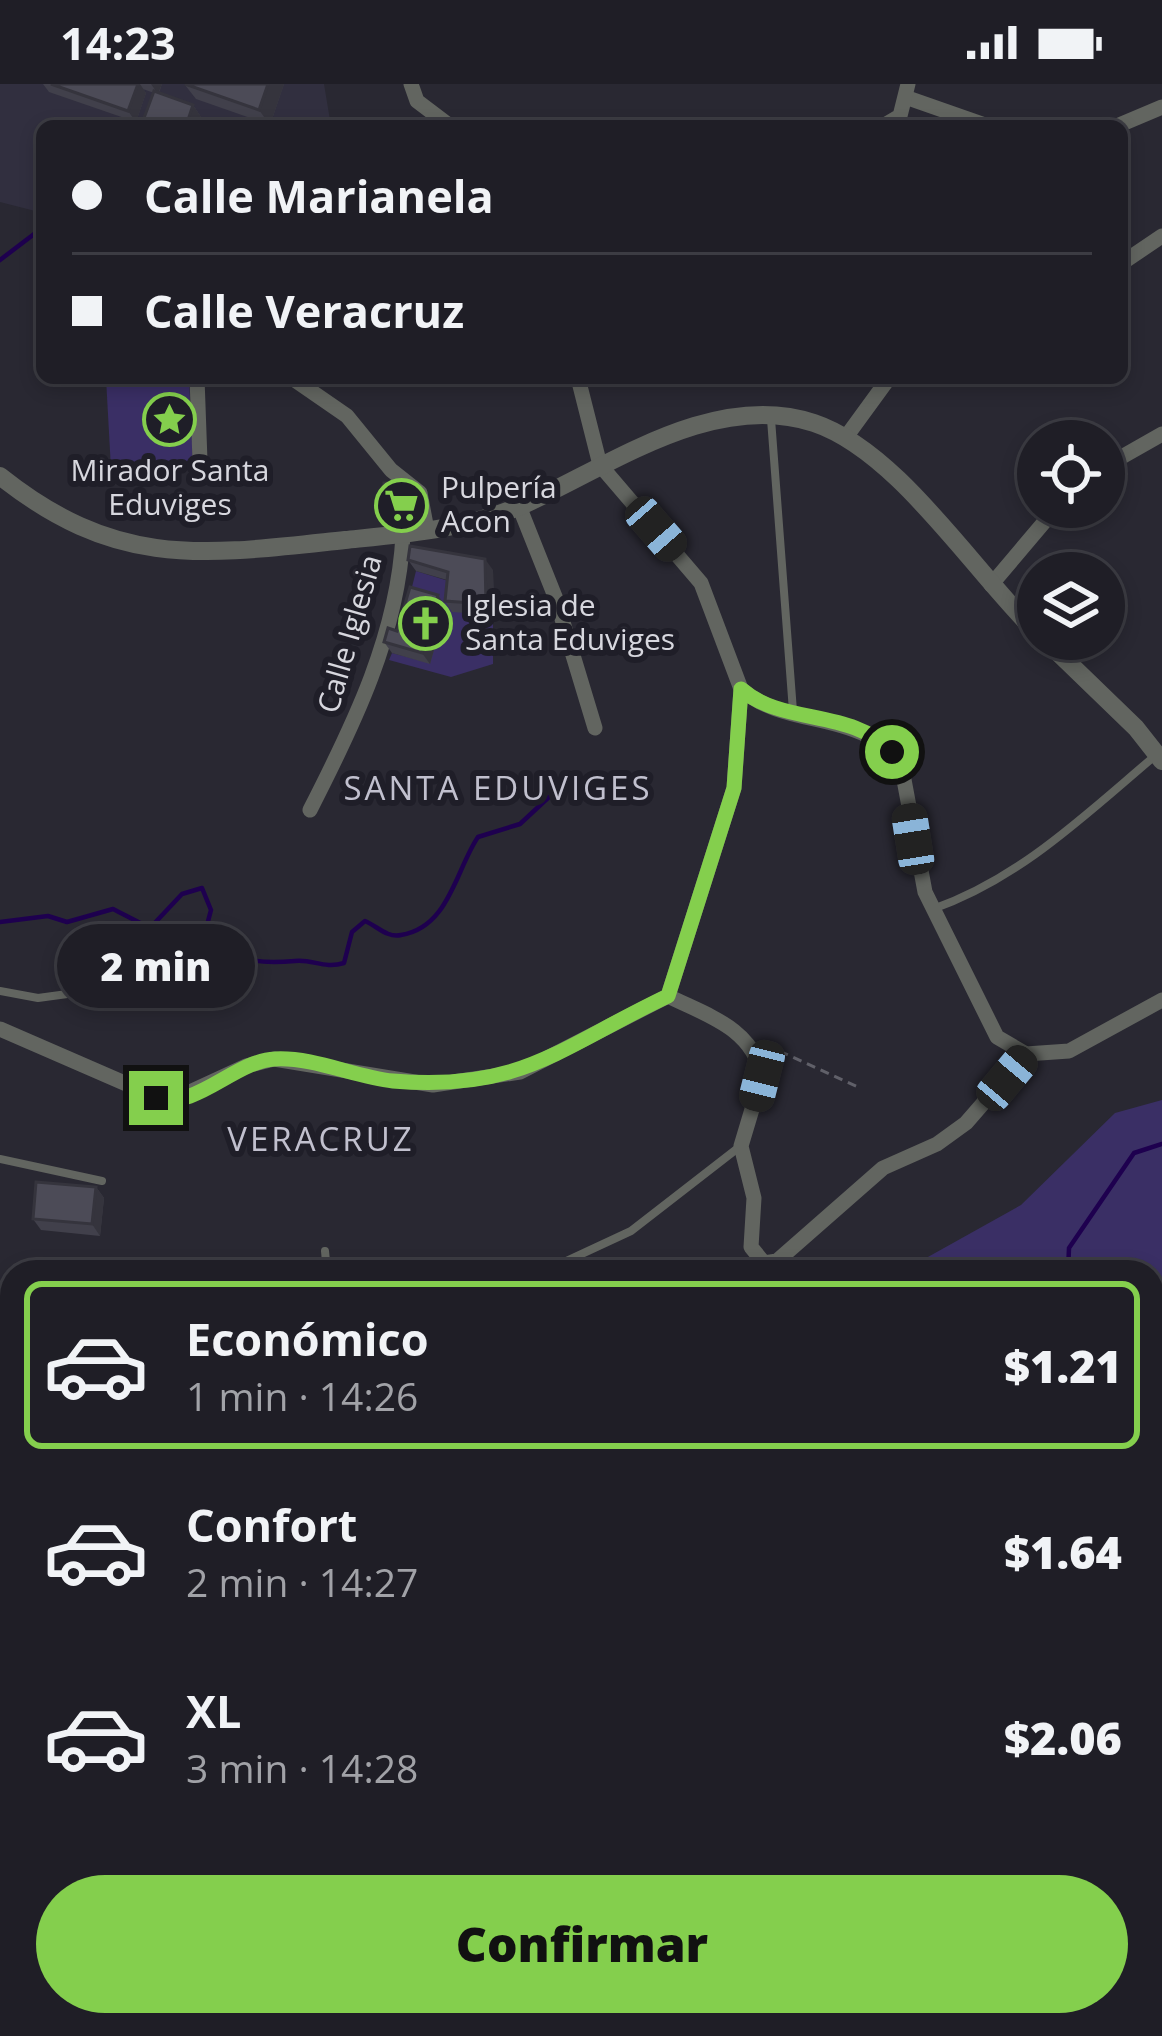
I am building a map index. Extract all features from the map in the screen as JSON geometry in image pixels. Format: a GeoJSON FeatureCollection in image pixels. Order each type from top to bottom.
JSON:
{"type":"FeatureCollection","features":[{"type":"Feature","properties":{"kind":"street"},"geometry":{"type":"LineString","coordinates":[[411,84],[417,101],[442,120]]}},
{"type":"Feature","properties":{"kind":"street"},"geometry":{"type":"LineString","coordinates":[[893,120],[900,116],[908,91],[974,120]]}},
{"type":"Feature","properties":{"kind":"street"},"geometry":{"type":"LineString","coordinates":[[1128,121],[1162,107]]}},
{"type":"Feature","properties":{"kind":"street"},"geometry":{"type":"LineString","coordinates":[[1128,259],[1162,236]]}},
{"type":"Feature","properties":{"kind":"street"},"geometry":{"type":"LineString","coordinates":[[196,384],[200,461]]}},
{"type":"Feature","properties":{"kind":"street"},"geometry":{"type":"LineString","coordinates":[[301,384],[346,416],[391,470],[420,493],[427,530]]}},
{"type":"Feature","properties":{"kind":"street"},"geometry":{"type":"LineString","coordinates":[[0,1029],[168,1102],[246,1066],[274,1059],[433,1084],[520,1072],[668,996],[734,788],[741,689],[701,583],[600,465],[580,384]]}},
{"type":"Feature","properties":{"kind":"street"},"geometry":{"type":"LineString","coordinates":[[846,436],[885,384]]}},
{"type":"Feature","properties":{"kind":"street"},"geometry":{"type":"LineString","coordinates":[[0,476],[68,522],[174,553],[403,536],[519,506],[600,465],[682,432],[734,418],[771,416],[811,422],[846,436],[900,484],[1017,612]]}},
{"type":"Feature","properties":{"kind":"street"},"geometry":{"type":"LineString","coordinates":[[1125,455],[1162,434]]}},
{"type":"Feature","properties":{"kind":"street"},"geometry":{"type":"LineString","coordinates":[[519,506],[556,598],[596,728]]}},
{"type":"Feature","properties":{"kind":"street"},"geometry":{"type":"LineString","coordinates":[[991,585],[1040,528]]}},
{"type":"Feature","properties":{"kind":"street","name":"Calle Iglesia"},"geometry":{"type":"LineString","coordinates":[[310,810],[360,712],[398,586],[403,536]]}},
{"type":"Feature","properties":{"kind":"street"},"geometry":{"type":"LineString","coordinates":[[1064,660],[1159,757]]}},
{"type":"Feature","properties":{"kind":"street"},"geometry":{"type":"LineString","coordinates":[[741,689],[770,708],[854,727],[892,752],[902,769],[932,910],[998,1037],[1026,1054],[1069,1051],[1162,1000]]}},
{"type":"Feature","properties":{"kind":"street"},"geometry":{"type":"LineString","coordinates":[[668,996],[737,1031],[753,1048],[762,1076],[741,1146],[754,1198],[751,1247],[761,1260]]}},
{"type":"Feature","properties":{"kind":"street"},"geometry":{"type":"LineString","coordinates":[[776,1260],[883,1168],[937,1144],[966,1123],[1026,1054]]}},
{"type":"Feature","properties":{"kind":"lane"},"geometry":{"type":"LineString","coordinates":[[771,416],[793,711]]}},
{"type":"Feature","properties":{"kind":"lane"},"geometry":{"type":"LineString","coordinates":[[932,910],[981,892],[1013,872],[1159,757]]}},
{"type":"Feature","properties":{"kind":"lane"},"geometry":{"type":"LineString","coordinates":[[0,991],[38,998],[82,992]]}},
{"type":"Feature","properties":{"kind":"lane"},"geometry":{"type":"LineString","coordinates":[[569,1260],[632,1231],[741,1146]]}},
{"type":"Feature","properties":{"kind":"lane"},"geometry":{"type":"LineString","coordinates":[[0,1159],[102,1181]]}},
{"type":"Feature","properties":{"kind":"lane"},"geometry":{"type":"LineString","coordinates":[[325,1251],[326,1260]]}},
{"type":"Feature","properties":{"kind":"path"},"geometry":{"type":"LineString","coordinates":[[737,1031],[860,1088]]}},
{"type":"Feature","properties":{"kind":"shaded area"},"geometry":{"type":"Polygon","coordinates":[[[0,84],[324,84],[330,120],[36,120],[36,211],[0,202],[0,84]]]}},
{"type":"Feature","properties":{"kind":"shaded area"},"geometry":{"type":"Polygon","coordinates":[[[106,384],[189,384],[193,465],[111,469],[106,384]]]}},
{"type":"Feature","properties":{"kind":"shaded area"},"geometry":{"type":"Polygon","coordinates":[[[416,571],[455,583],[493,615],[493,664],[451,677],[389,660],[392,653],[430,663],[411,591],[416,571]]]}},
{"type":"Feature","properties":{"kind":"shaded area"},"geometry":{"type":"Polygon","coordinates":[[[1162,1100],[1162,1260],[922,1260],[1021,1205],[1115,1113],[1162,1100]]]}},
{"type":"Feature","properties":{"kind":"building"},"geometry":{"type":"Polygon","coordinates":[[[51,84],[138,84],[128,111],[51,84]]]}},
{"type":"Feature","properties":{"kind":"building"},"geometry":{"type":"Polygon","coordinates":[[[185,84],[268,84],[259,110],[185,84]]]}},
{"type":"Feature","properties":{"kind":"building"},"geometry":{"type":"Polygon","coordinates":[[[154,91],[193,105],[188,120],[144,118],[154,91]]]}},
{"type":"Feature","properties":{"kind":"building","name":"Pulpería Acon"},"geometry":{"type":"Polygon","coordinates":[[[384,483],[403,483],[403,491],[409,491],[409,513],[392,513],[392,503],[384,503],[384,483]]]}},
{"type":"Feature","properties":{"kind":"building"},"geometry":{"type":"Polygon","coordinates":[[[410,546],[485,559],[486,604],[445,601],[448,572],[408,560],[410,546]]]}},
{"type":"Feature","properties":{"kind":"building"},"geometry":{"type":"Polygon","coordinates":[[[410,587],[438,595],[422,653],[384,642],[388,628],[397,631],[410,587]]]}},
{"type":"Feature","properties":{"kind":"building"},"geometry":{"type":"Polygon","coordinates":[[[36,1182],[96,1187],[92,1224],[33,1219],[36,1182]]]}},
{"type":"Feature","properties":{"kind":"waterway"},"geometry":{"type":"LineString","coordinates":[[0,260],[36,233]]}},
{"type":"Feature","properties":{"kind":"waterway"},"geometry":{"type":"LineString","coordinates":[[0,922],[48,916],[67,922],[113,909],[150,928],[182,894],[202,888],[211,910],[207,925],[217,946],[264,962],[344,963],[352,932],[365,921],[396,935],[430,921],[478,837],[520,824],[549,797]]}},
{"type":"Feature","properties":{"kind":"waterway"},"geometry":{"type":"LineString","coordinates":[[1068,1260],[1069,1248],[1134,1153],[1162,1144]]}},
{"type":"Feature","properties":{"kind":"place","name":"Mirador Santa Eduviges"},"geometry":{"type":"Point","coordinates":[170,419]}},
{"type":"Feature","properties":{"kind":"place","name":"Pulpería Acon"},"geometry":{"type":"Point","coordinates":[402,505]}},
{"type":"Feature","properties":{"kind":"place","name":"Iglesia de Santa Eduviges"},"geometry":{"type":"Point","coordinates":[426,623]}},
{"type":"Feature","properties":{"kind":"district","name":"SANTA EDUVIGES"},"geometry":{"type":"Point","coordinates":[498,788]}},
{"type":"Feature","properties":{"kind":"district","name":"VERACRUZ"},"geometry":{"type":"Point","coordinates":[321,1139]}},
{"type":"Feature","properties":{"kind":"route"},"geometry":{"type":"LineString","coordinates":[[156,1098],[179,1099],[246,1066],[274,1059],[384,1080],[433,1084],[520,1072],[668,996],[734,788],[741,689],[770,708],[854,727],[892,752]]}}]}
